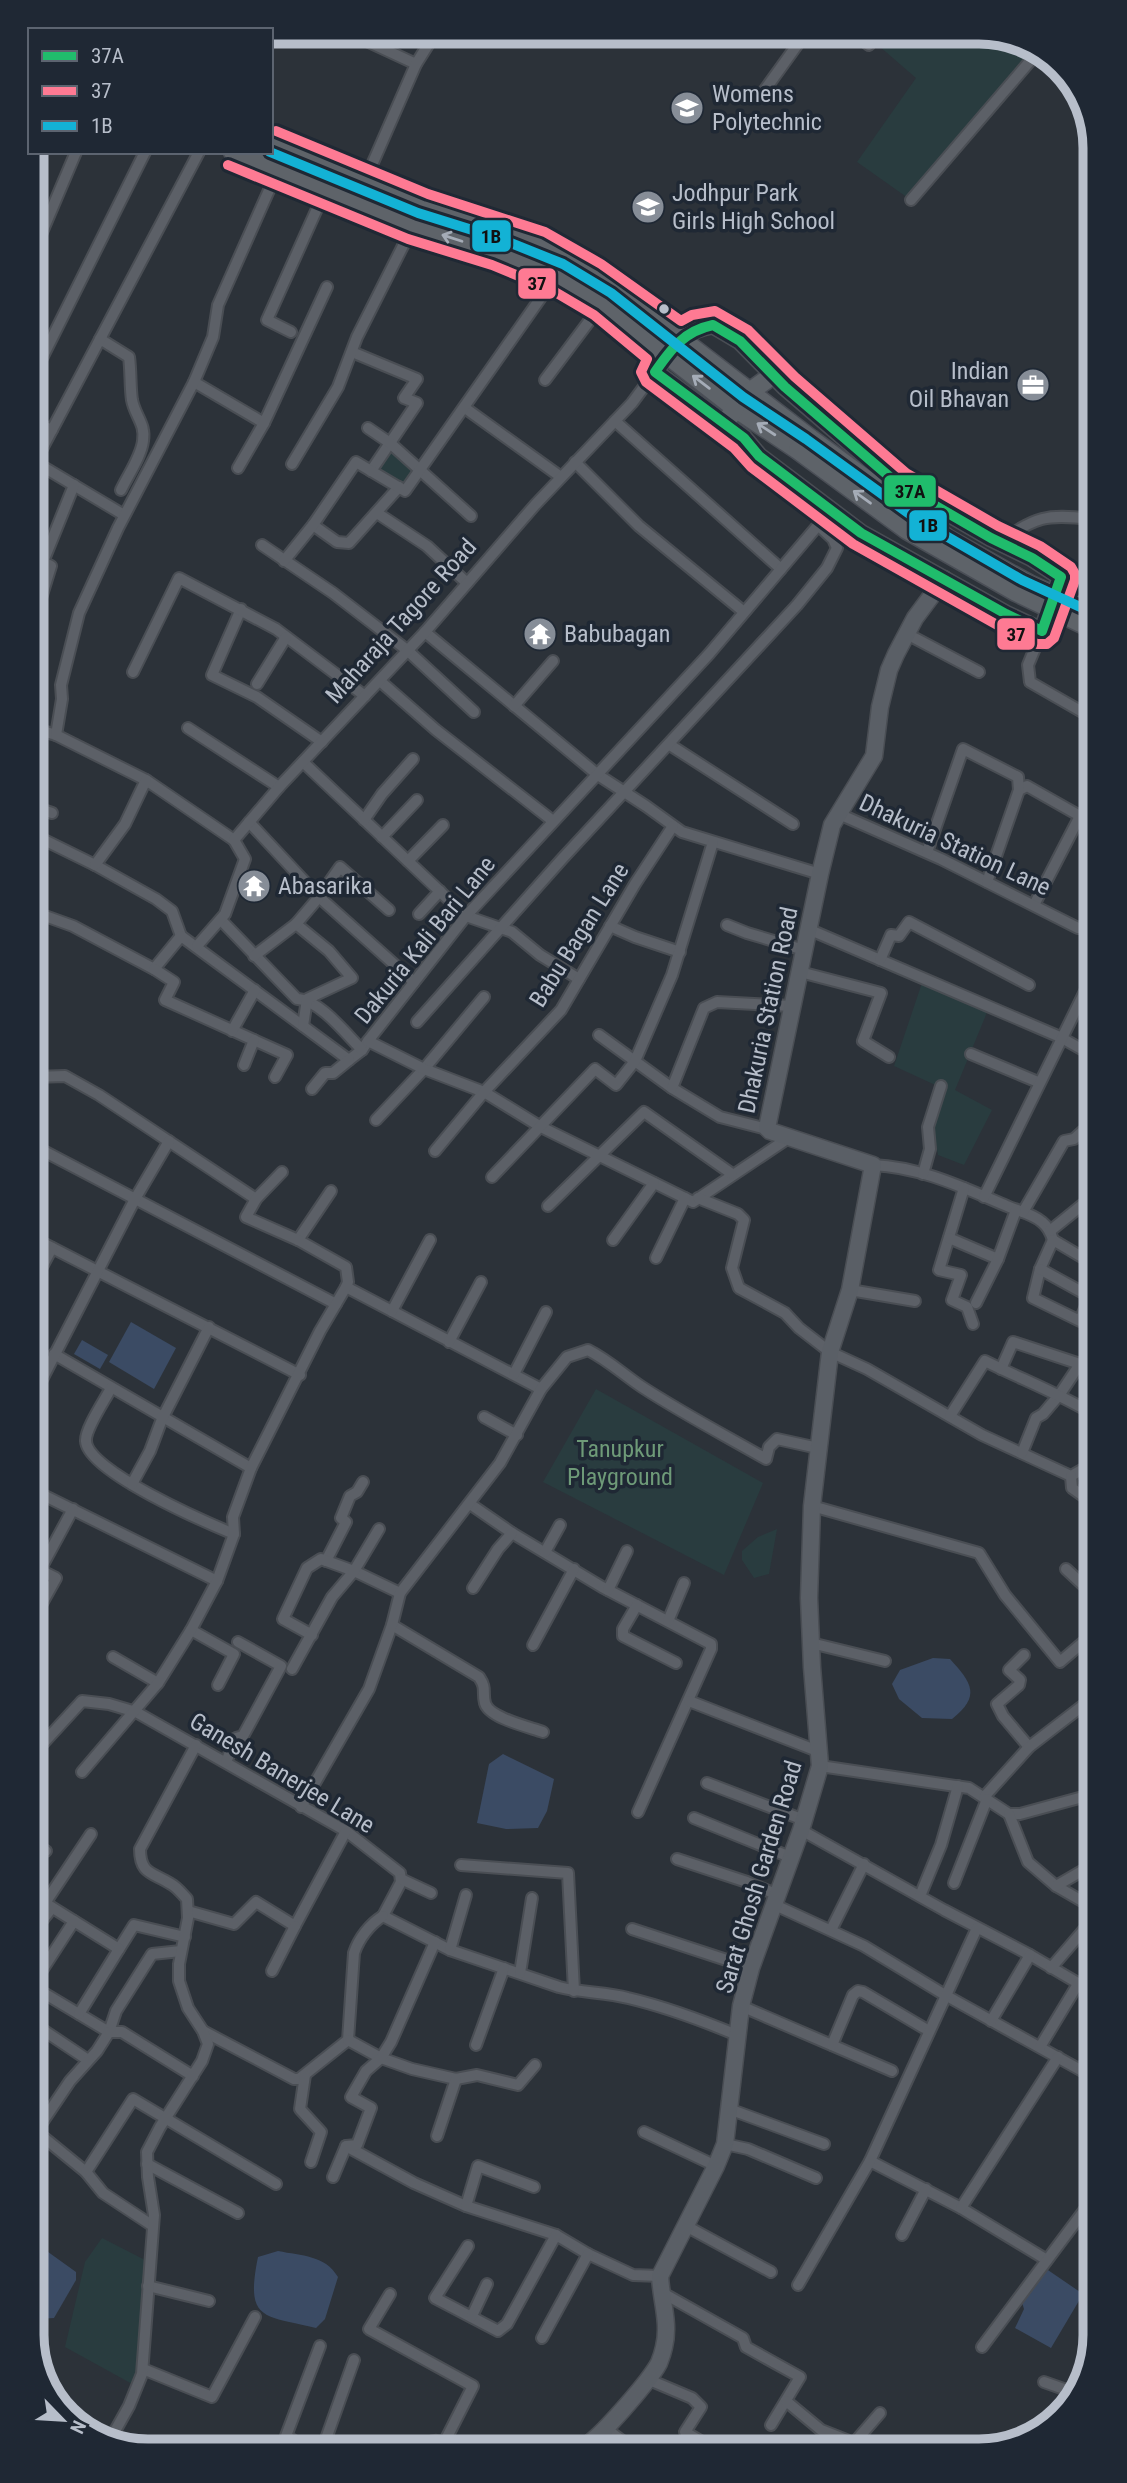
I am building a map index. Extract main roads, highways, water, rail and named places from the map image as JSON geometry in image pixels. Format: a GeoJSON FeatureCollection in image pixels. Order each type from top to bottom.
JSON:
{"type":"FeatureCollection","features":[{"type":"Feature","properties":{"kind":"main road"},"geometry":{"type":"LineString","coordinates":[[273,145],[423,207],[539,245],[593,275],[680,338],[748,393],[907,530],[1016,593],[1083,624]]}},
{"type":"Feature","properties":{"kind":"main road"},"geometry":{"type":"LineString","coordinates":[[238,154],[413,226],[497,252],[556,276],[602,304],[735,408],[804,444],[948,539],[1029,584],[1083,608]]}},
{"type":"Feature","properties":{"kind":"main road"},"geometry":{"type":"LineString","coordinates":[[748,393],[773,375]]}},
{"type":"Feature","properties":{"kind":"main road"},"geometry":{"type":"LineString","coordinates":[[724,424],[735,408]]}},
{"type":"Feature","properties":{"kind":"water"},"geometry":{"type":"Polygon","coordinates":[[[131,1322],[176,1348],[154,1389],[109,1362],[131,1322]]]}},
{"type":"Feature","properties":{"kind":"water"},"geometry":{"type":"Polygon","coordinates":[[[82,1340],[108,1355],[100,1369],[74,1354],[82,1340]]]}},
{"type":"Feature","properties":{"kind":"water"},"geometry":{"type":"Polygon","coordinates":[[[933,1658],[950,1659],[968,1682],[970,1696],[967,1703],[952,1719],[922,1718],[899,1699],[892,1684],[900,1670],[933,1658]]]}},
{"type":"Feature","properties":{"kind":"water"},"geometry":{"type":"Polygon","coordinates":[[[503,1754],[554,1779],[547,1811],[538,1828],[506,1829],[477,1823],[489,1764],[503,1754]]]}},
{"type":"Feature","properties":{"kind":"water"},"geometry":{"type":"Polygon","coordinates":[[[44,2249],[76,2272],[76,2280],[54,2318],[44,2319],[44,2249]]]}},
{"type":"Feature","properties":{"kind":"water"},"geometry":{"type":"Polygon","coordinates":[[[278,2251],[320,2260],[338,2277],[325,2319],[316,2328],[271,2317],[262,2312],[257,2304],[254,2293],[258,2257],[278,2251]]]}},
{"type":"Feature","properties":{"kind":"water"},"geometry":{"type":"Polygon","coordinates":[[[1042,2266],[1083,2294],[1051,2348],[1015,2328],[1024,2309],[1019,2293],[1042,2266]]]}},
{"type":"Feature","properties":{"kind":"place","name":"Womens Polytechnic"},"geometry":{"type":"Point","coordinates":[687,108]}},
{"type":"Feature","properties":{"kind":"place","name":"Jodhpur Park Girls High School"},"geometry":{"type":"Point","coordinates":[648,207]}},
{"type":"Feature","properties":{"kind":"place","name":"Indian Oil Bhavan"},"geometry":{"type":"Point","coordinates":[1033,385]}},
{"type":"Feature","properties":{"kind":"place","name":"Babubagan"},"geometry":{"type":"Point","coordinates":[540,634]}},
{"type":"Feature","properties":{"kind":"place","name":"Abasarika"},"geometry":{"type":"Point","coordinates":[254,886]}},
{"type":"Feature","properties":{"kind":"park label","name":"Tanupkur Playground"},"geometry":{"type":"Point","coordinates":[620,1463]}}]}
